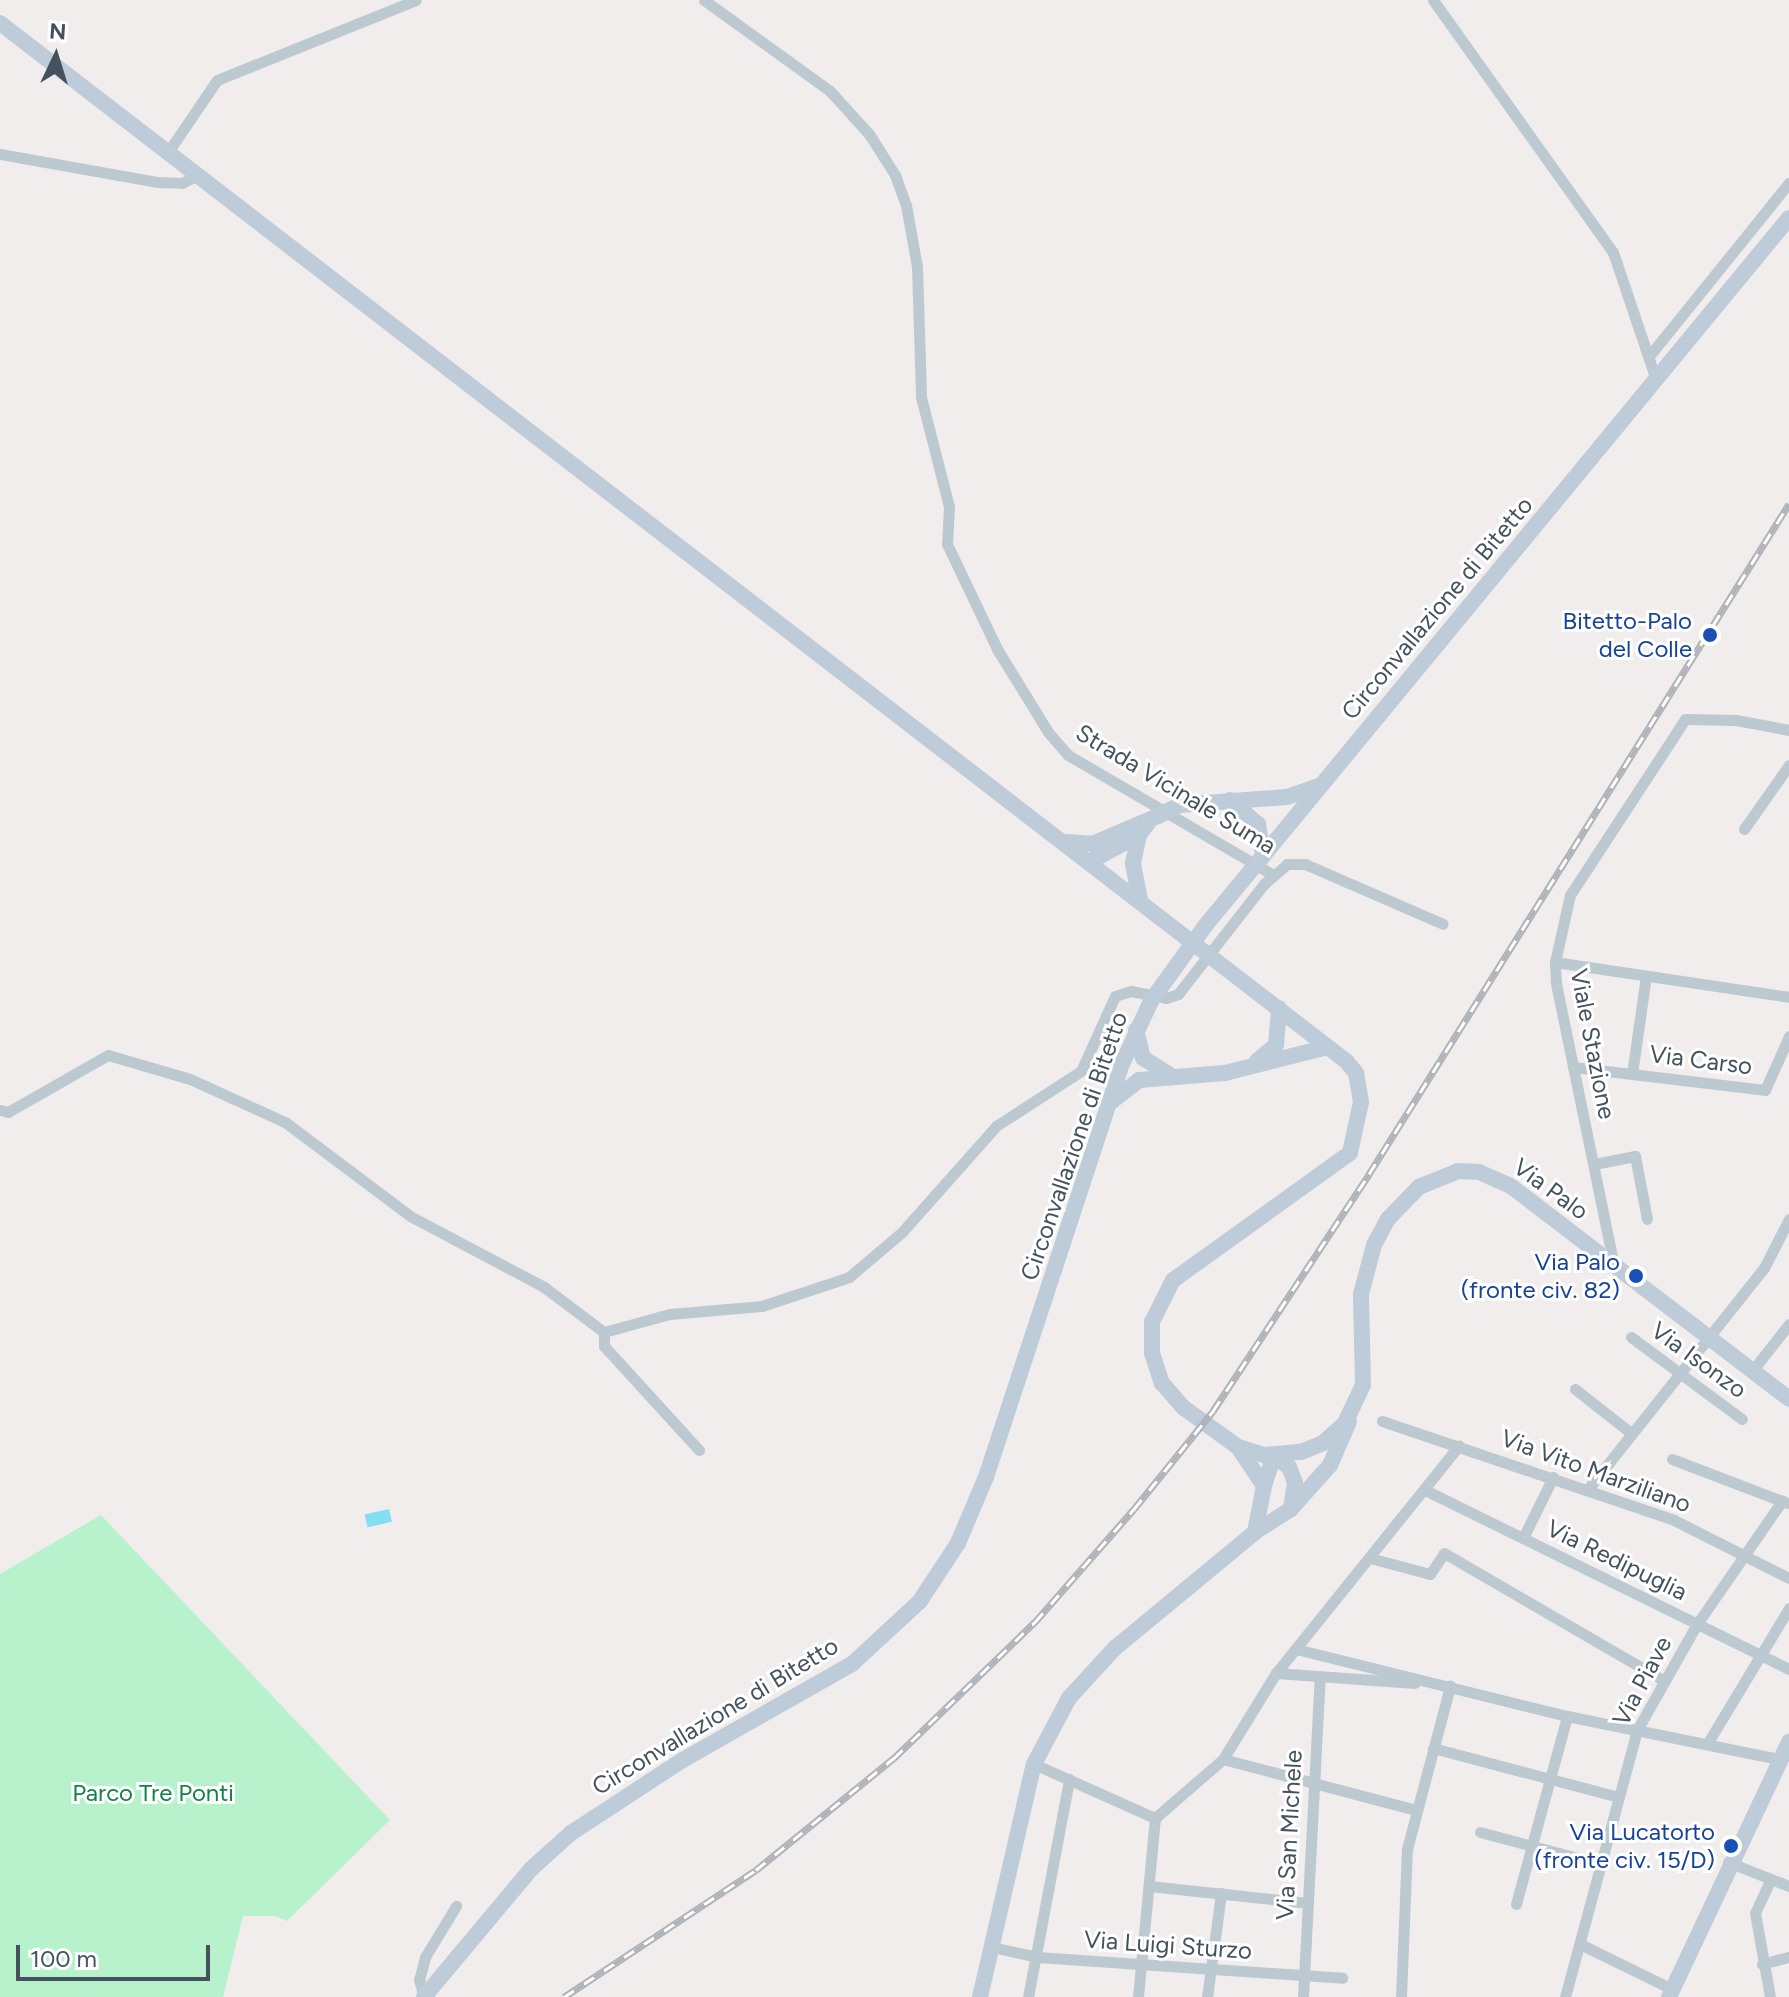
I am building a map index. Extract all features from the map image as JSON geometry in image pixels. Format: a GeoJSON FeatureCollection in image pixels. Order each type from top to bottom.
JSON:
{"type":"FeatureCollection","features":[{"type":"Feature","properties":{"kind":"main road"},"geometry":{"type":"LineString","coordinates":[[0,23],[1346,1061],[1360,1087],[1359,1128],[1350,1153],[1173,1280],[1152,1322],[1152,1353],[1162,1383],[1184,1408],[1238,1447],[1264,1486]]}},
{"type":"Feature","properties":{"kind":"main road","name":"Circonvallazione di Bitetto"},"geometry":{"type":"LineString","coordinates":[[424,1997],[531,1869],[571,1833],[668,1769],[842,1671],[889,1634],[920,1601],[958,1543],[986,1477],[1109,1103],[1136,1029],[1151,1001],[1205,926],[1789,218]]}},
{"type":"Feature","properties":{"kind":"main road"},"geometry":{"type":"LineString","coordinates":[[1065,842],[1092,844],[1180,805],[1287,797],[1321,786]]}},
{"type":"Feature","properties":{"kind":"main road"},"geometry":{"type":"LineString","coordinates":[[1230,800],[1258,824],[1258,862]]}},
{"type":"Feature","properties":{"kind":"main road"},"geometry":{"type":"LineString","coordinates":[[1089,862],[1139,835],[1154,818]]}},
{"type":"Feature","properties":{"kind":"main road"},"geometry":{"type":"LineString","coordinates":[[1139,835],[1133,863],[1140,900]]}},
{"type":"Feature","properties":{"kind":"main road"},"geometry":{"type":"LineString","coordinates":[[1089,862],[1092,844]]}},
{"type":"Feature","properties":{"kind":"main road"},"geometry":{"type":"LineString","coordinates":[[1276,1045],[1279,1008]]}},
{"type":"Feature","properties":{"kind":"main road"},"geometry":{"type":"LineString","coordinates":[[1136,1029],[1143,1058],[1174,1075]]}},
{"type":"Feature","properties":{"kind":"main road"},"geometry":{"type":"LineString","coordinates":[[1248,1067],[1276,1045],[1308,1031]]}},
{"type":"Feature","properties":{"kind":"main road"},"geometry":{"type":"LineString","coordinates":[[1302,1050],[1308,1031]]}},
{"type":"Feature","properties":{"kind":"main road"},"geometry":{"type":"LineString","coordinates":[[1109,1103],[1139,1080],[1248,1067],[1302,1050],[1328,1047]]}},
{"type":"Feature","properties":{"kind":"main road","name":"Via Palo"},"geometry":{"type":"LineString","coordinates":[[1238,1447],[1274,1456],[1323,1443],[1352,1412],[1363,1376],[1365,1269],[1388,1219],[1419,1187],[1438,1176],[1479,1172],[1512,1187],[1789,1399]]}},
{"type":"Feature","properties":{"kind":"main road"},"geometry":{"type":"LineString","coordinates":[[980,1997],[1034,1764],[1047,1731],[1086,1675],[1255,1532],[1291,1509],[1330,1465],[1352,1412]]}},
{"type":"Feature","properties":{"kind":"main road"},"geometry":{"type":"LineString","coordinates":[[1255,1532],[1264,1486],[1274,1456],[1289,1467],[1295,1483],[1291,1509]]}},
{"type":"Feature","properties":{"kind":"main road"},"geometry":{"type":"LineString","coordinates":[[1671,1993],[1728,1862],[1789,1742]]}},
{"type":"Feature","properties":{"kind":"street"},"geometry":{"type":"LineString","coordinates":[[168,152],[199,101],[217,80],[416,0]]}},
{"type":"Feature","properties":{"kind":"street","name":"Strada Vicinale Suma"},"geometry":{"type":"LineString","coordinates":[[704,0],[830,91],[869,134],[895,175],[906,205],[917,267],[921,397],[949,507],[947,544],[997,649],[1048,732],[1068,755],[1273,875]]}},
{"type":"Feature","properties":{"kind":"street"},"geometry":{"type":"LineString","coordinates":[[1433,0],[1613,252],[1656,380]]}},
{"type":"Feature","properties":{"kind":"street"},"geometry":{"type":"LineString","coordinates":[[0,154],[157,182],[182,183],[197,175]]}},
{"type":"Feature","properties":{"kind":"street"},"geometry":{"type":"LineString","coordinates":[[1650,355],[1789,183]]}},
{"type":"Feature","properties":{"kind":"street","name":"Viale Stazione"},"geometry":{"type":"LineString","coordinates":[[1614,1266],[1555,962],[1570,895],[1685,719],[1736,720],[1789,730]]}},
{"type":"Feature","properties":{"kind":"street"},"geometry":{"type":"LineString","coordinates":[[1744,829],[1789,765]]}},
{"type":"Feature","properties":{"kind":"street"},"geometry":{"type":"LineString","coordinates":[[604,1332],[670,1314],[762,1306],[849,1277],[902,1232],[996,1126],[1081,1071],[1115,996],[1131,991],[1166,998],[1178,994],[1273,875],[1287,864],[1305,864],[1443,924]]}},
{"type":"Feature","properties":{"kind":"street"},"geometry":{"type":"LineString","coordinates":[[1555,962],[1789,997]]}},
{"type":"Feature","properties":{"kind":"street"},"geometry":{"type":"LineString","coordinates":[[1632,1074],[1646,976]]}},
{"type":"Feature","properties":{"kind":"street","name":"Via Carso"},"geometry":{"type":"LineString","coordinates":[[1573,1067],[1765,1090],[1789,1036]]}},
{"type":"Feature","properties":{"kind":"street"},"geometry":{"type":"LineString","coordinates":[[0,1110],[8,1112],[108,1055],[190,1079],[285,1122],[410,1216],[544,1287],[604,1332]]}},
{"type":"Feature","properties":{"kind":"street"},"geometry":{"type":"LineString","coordinates":[[1594,1164],[1635,1156],[1647,1219]]}},
{"type":"Feature","properties":{"kind":"street"},"geometry":{"type":"LineString","coordinates":[[1588,1489],[1764,1268],[1789,1219]]}},
{"type":"Feature","properties":{"kind":"street"},"geometry":{"type":"LineString","coordinates":[[1752,1371],[1789,1324]]}},
{"type":"Feature","properties":{"kind":"street"},"geometry":{"type":"LineString","coordinates":[[604,1332],[604,1346],[699,1450]]}},
{"type":"Feature","properties":{"kind":"street","name":"Via Isonzo"},"geometry":{"type":"LineString","coordinates":[[1631,1337],[1742,1419]]}},
{"type":"Feature","properties":{"kind":"street"},"geometry":{"type":"LineString","coordinates":[[1575,1389],[1631,1433]]}},
{"type":"Feature","properties":{"kind":"street","name":"Via Vito Marziliano"},"geometry":{"type":"LineString","coordinates":[[1382,1421],[1674,1520],[1789,1578]]}},
{"type":"Feature","properties":{"kind":"street"},"geometry":{"type":"LineString","coordinates":[[1138,1997],[1155,1818],[1223,1759],[1276,1673],[1459,1445]]}},
{"type":"Feature","properties":{"kind":"street"},"geometry":{"type":"LineString","coordinates":[[1672,1459],[1786,1502]]}},
{"type":"Feature","properties":{"kind":"street"},"geometry":{"type":"LineString","coordinates":[[1523,1538],[1553,1477]]}},
{"type":"Feature","properties":{"kind":"street","name":"Via Redipuglia"},"geometry":{"type":"LineString","coordinates":[[1425,1490],[1789,1669]]}},
{"type":"Feature","properties":{"kind":"street","name":"Via Piave"},"geometry":{"type":"LineString","coordinates":[[1565,1997],[1637,1730],[1697,1624],[1742,1554],[1786,1502]]}},
{"type":"Feature","properties":{"kind":"street"},"geometry":{"type":"LineString","coordinates":[[1370,1558],[1430,1574],[1444,1553],[1665,1681]]}},
{"type":"Feature","properties":{"kind":"street"},"geometry":{"type":"LineString","coordinates":[[1707,1744],[1789,1608]]}},
{"type":"Feature","properties":{"kind":"street"},"geometry":{"type":"LineString","coordinates":[[1296,1649],[1567,1716],[1779,1759]]}},
{"type":"Feature","properties":{"kind":"street"},"geometry":{"type":"LineString","coordinates":[[1276,1673],[1450,1686]]}},
{"type":"Feature","properties":{"kind":"street","name":"Via San Michele"},"geometry":{"type":"LineString","coordinates":[[1303,1997],[1320,1676]]}},
{"type":"Feature","properties":{"kind":"street"},"geometry":{"type":"LineString","coordinates":[[1401,1997],[1407,1849],[1450,1686]]}},
{"type":"Feature","properties":{"kind":"street"},"geometry":{"type":"LineString","coordinates":[[1516,1904],[1567,1716]]}},
{"type":"Feature","properties":{"kind":"street"},"geometry":{"type":"LineString","coordinates":[[1433,1748],[1618,1797]]}},
{"type":"Feature","properties":{"kind":"street"},"geometry":{"type":"LineString","coordinates":[[1223,1759],[1416,1810]]}},
{"type":"Feature","properties":{"kind":"street"},"geometry":{"type":"LineString","coordinates":[[1034,1764],[1155,1818]]}},
{"type":"Feature","properties":{"kind":"street"},"geometry":{"type":"LineString","coordinates":[[1028,1997],[1069,1779]]}},
{"type":"Feature","properties":{"kind":"street"},"geometry":{"type":"LineString","coordinates":[[1480,1832],[1600,1864]]}},
{"type":"Feature","properties":{"kind":"street"},"geometry":{"type":"LineString","coordinates":[[1728,1862],[1789,1886]]}},
{"type":"Feature","properties":{"kind":"street"},"geometry":{"type":"LineString","coordinates":[[1770,1881],[1755,1906],[1762,1964],[1770,1997]]}},
{"type":"Feature","properties":{"kind":"street"},"geometry":{"type":"LineString","coordinates":[[1149,1886],[1307,1903]]}},
{"type":"Feature","properties":{"kind":"street"},"geometry":{"type":"LineString","coordinates":[[1207,1997],[1221,1893]]}},
{"type":"Feature","properties":{"kind":"street"},"geometry":{"type":"LineString","coordinates":[[424,1997],[419,1980],[425,1957],[456,1906]]}},
{"type":"Feature","properties":{"kind":"street"},"geometry":{"type":"LineString","coordinates":[[1580,1944],[1671,1993]]}},
{"type":"Feature","properties":{"kind":"street","name":"Via Luigi Sturzo"},"geometry":{"type":"LineString","coordinates":[[992,1947],[1037,1957],[1342,1978]]}},
{"type":"Feature","properties":{"kind":"street"},"geometry":{"type":"LineString","coordinates":[[1762,1964],[1789,1957]]}},
{"type":"Feature","properties":{"kind":"green space","name":"Parco Tre Ponti"},"geometry":{"type":"Polygon","coordinates":[[[101,1515],[390,1820],[287,1921],[276,1916],[243,1916],[223,1997],[0,1997],[0,1574],[101,1515]]]}},
{"type":"Feature","properties":{"kind":"water"},"geometry":{"type":"Polygon","coordinates":[[[389,1509],[392,1522],[368,1527],[365,1515],[389,1509]]]}},
{"type":"Feature","properties":{"kind":"railway"},"geometry":{"type":"LineString","coordinates":[[564,1997],[756,1870],[894,1758],[1035,1622],[1134,1509],[1213,1411],[1369,1174],[1789,504]]}},
{"type":"Feature","properties":{"kind":"place","name":"Bitetto-Palo del Colle"},"geometry":{"type":"Point","coordinates":[1710,635]}},
{"type":"Feature","properties":{"kind":"place","name":"Via Palo (fronte civ. 82)"},"geometry":{"type":"Point","coordinates":[1636,1276]}},
{"type":"Feature","properties":{"kind":"place","name":"Via Lucatorto (fronte civ. 15/D)"},"geometry":{"type":"Point","coordinates":[1731,1846]}}]}
